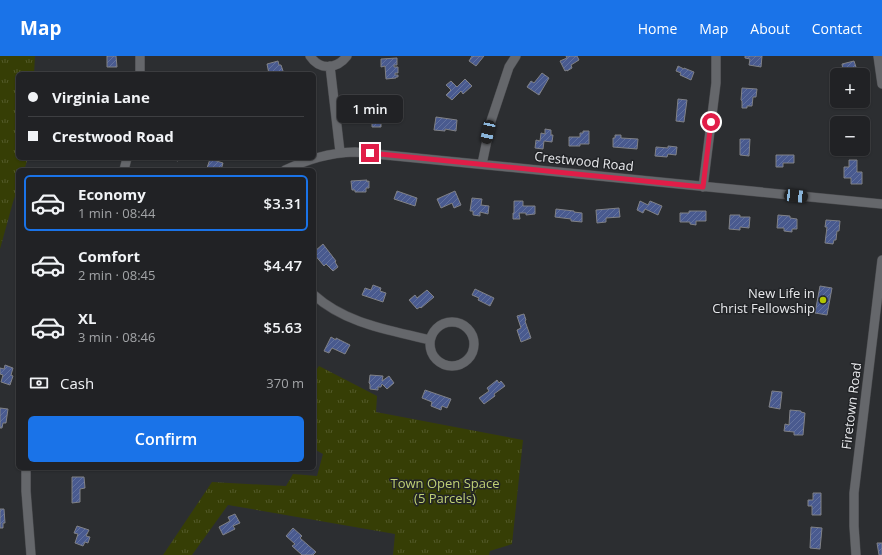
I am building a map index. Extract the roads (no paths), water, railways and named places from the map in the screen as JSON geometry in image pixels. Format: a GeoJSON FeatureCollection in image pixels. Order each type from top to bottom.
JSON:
{"type":"FeatureCollection","features":[{"type":"Feature","properties":{"kind":"street"},"geometry":{"type":"LineString","coordinates":[[140,56],[140,72]]}},
{"type":"Feature","properties":{"kind":"street"},"geometry":{"type":"LineString","coordinates":[[310,56],[317,63],[323,66],[337,65],[347,56]]}},
{"type":"Feature","properties":{"kind":"street"},"geometry":{"type":"LineString","coordinates":[[482,164],[490,121],[509,67],[516,56]]}},
{"type":"Feature","properties":{"kind":"street"},"geometry":{"type":"LineString","coordinates":[[703,187],[716,82],[716,56]]}},
{"type":"Feature","properties":{"kind":"street"},"geometry":{"type":"LineString","coordinates":[[878,56],[882,84]]}},
{"type":"Feature","properties":{"kind":"street"},"geometry":{"type":"LineString","coordinates":[[330,66],[340,152]]}},
{"type":"Feature","properties":{"kind":"street","name":"Crestwood Road"},"geometry":{"type":"LineString","coordinates":[[316,158],[340,152],[354,152],[882,204]]}},
{"type":"Feature","properties":{"kind":"street","name":"Crestwood Road"},"geometry":{"type":"LineString","coordinates":[[290,168],[310,160]]}},
{"type":"Feature","properties":{"kind":"street","name":"Firetown Road"},"geometry":{"type":"LineString","coordinates":[[856,555],[854,493],[880,290],[882,260]]}},
{"type":"Feature","properties":{"kind":"street"},"geometry":{"type":"LineString","coordinates":[[316,296],[340,313],[363,323],[430,340]]}},
{"type":"Feature","properties":{"kind":"street"},"geometry":{"type":"LineString","coordinates":[[453,322],[461,324],[472,334],[474,349],[466,362],[459,366],[451,367],[437,361],[432,355],[430,340],[438,327],[445,323],[453,322]]}},
{"type":"Feature","properties":{"kind":"street"},"geometry":{"type":"LineString","coordinates":[[26,470],[26,491],[31,555]]}},
{"type":"Feature","properties":{"kind":"place","name":"New Life in Christ Fellowship"},"geometry":{"type":"Point","coordinates":[823,300]}},
{"type":"Feature","properties":{"kind":"park label","name":"Town Open Space (5 Parcels)"},"geometry":{"type":"Point","coordinates":[445,490]}}]}
